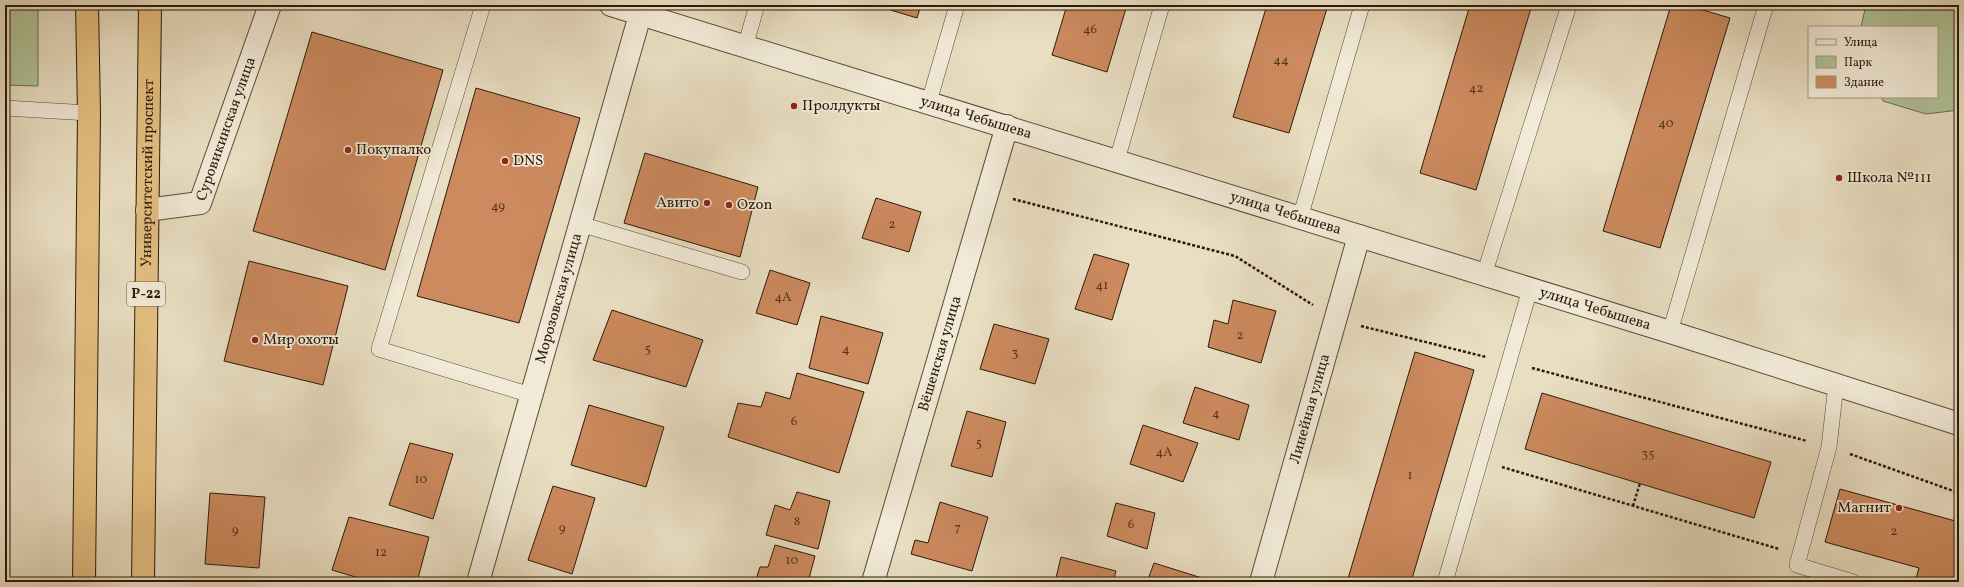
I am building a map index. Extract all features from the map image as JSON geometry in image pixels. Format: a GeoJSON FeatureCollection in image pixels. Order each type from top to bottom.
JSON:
{"type":"FeatureCollection","features":[{"type":"Feature","properties":{"kind":"highway"},"geometry":{"type":"LineString","coordinates":[[84,582],[88,113],[87,5]]}},
{"type":"Feature","properties":{"kind":"highway","name":"Университетский проспект"},"geometry":{"type":"LineString","coordinates":[[143,582],[150,5]]}},
{"type":"Feature","properties":{"kind":"street","name":"Суровикинская улица"},"geometry":{"type":"LineString","coordinates":[[147,210],[200,203],[270,5]]}},
{"type":"Feature","properties":{"kind":"street","name":"улица Чебышева"},"geometry":{"type":"LineString","coordinates":[[611,5],[1117,160],[1670,332],[1959,424]]}},
{"type":"Feature","properties":{"kind":"street","name":"Морозовская улица"},"geometry":{"type":"LineString","coordinates":[[478,582],[640,14]]}},
{"type":"Feature","properties":{"kind":"street","name":"Вёшенская улица"},"geometry":{"type":"LineString","coordinates":[[873,582],[1007,126]]}},
{"type":"Feature","properties":{"kind":"street","name":"Линейная улица"},"geometry":{"type":"LineString","coordinates":[[1261,582],[1359,236]]}},
{"type":"Feature","properties":{"kind":"lane"},"geometry":{"type":"LineString","coordinates":[[483,5],[379,349],[531,395]]}},
{"type":"Feature","properties":{"kind":"lane"},"geometry":{"type":"LineString","coordinates":[[745,47],[757,5]]}},
{"type":"Feature","properties":{"kind":"lane"},"geometry":{"type":"LineString","coordinates":[[929,102],[957,5]]}},
{"type":"Feature","properties":{"kind":"lane"},"geometry":{"type":"LineString","coordinates":[[1117,160],[1162,5]]}},
{"type":"Feature","properties":{"kind":"lane"},"geometry":{"type":"LineString","coordinates":[[1300,218],[1362,5]]}},
{"type":"Feature","properties":{"kind":"lane"},"geometry":{"type":"LineString","coordinates":[[1484,275],[1569,5]]}},
{"type":"Feature","properties":{"kind":"lane"},"geometry":{"type":"LineString","coordinates":[[1670,332],[1766,5]]}},
{"type":"Feature","properties":{"kind":"lane"},"geometry":{"type":"LineString","coordinates":[[5,108],[88,113]]}},
{"type":"Feature","properties":{"kind":"lane"},"geometry":{"type":"LineString","coordinates":[[580,224],[742,272]]}},
{"type":"Feature","properties":{"kind":"lane"},"geometry":{"type":"LineString","coordinates":[[1445,582],[1530,289]]}},
{"type":"Feature","properties":{"kind":"lane"},"geometry":{"type":"LineString","coordinates":[[1836,385],[1829,447],[1797,565],[1808,576],[1853,582]]}},
{"type":"Feature","properties":{"kind":"path"},"geometry":{"type":"LineString","coordinates":[[987,192],[1235,256],[1335,319],[1508,362],[1829,447],[1959,493]]}},
{"type":"Feature","properties":{"kind":"path"},"geometry":{"type":"LineString","coordinates":[[1480,461],[1799,555]]}},
{"type":"Feature","properties":{"kind":"path"},"geometry":{"type":"LineString","coordinates":[[1633,506],[1640,484]]}},
{"type":"Feature","properties":{"kind":"green space"},"geometry":{"type":"Polygon","coordinates":[[[5,5],[38,5],[38,86],[5,85],[5,5]]]}},
{"type":"Feature","properties":{"kind":"green space"},"geometry":{"type":"Polygon","coordinates":[[[1866,5],[1959,5],[1959,110],[1926,114],[1883,101],[1882,98],[1938,98],[1938,26],[1861,26],[1866,5]]]}},
{"type":"Feature","properties":{"kind":"building"},"geometry":{"type":"Polygon","coordinates":[[[874,5],[921,5],[917,18],[874,5]]]}},
{"type":"Feature","properties":{"kind":"building"},"geometry":{"type":"Polygon","coordinates":[[[1067,5],[1127,5],[1107,72],[1052,55],[1067,5]]]}},
{"type":"Feature","properties":{"kind":"building"},"geometry":{"type":"Polygon","coordinates":[[[1267,5],[1328,5],[1289,133],[1233,117],[1267,5]]]}},
{"type":"Feature","properties":{"kind":"building"},"geometry":{"type":"Polygon","coordinates":[[[1470,5],[1532,5],[1476,190],[1420,173],[1470,5]]]}},
{"type":"Feature","properties":{"kind":"building"},"geometry":{"type":"Polygon","coordinates":[[[1671,5],[1686,5],[1730,18],[1660,248],[1603,231],[1671,5]]]}},
{"type":"Feature","properties":{"kind":"building","name":"Покупалко"},"geometry":{"type":"Polygon","coordinates":[[[312,32],[443,70],[385,270],[253,231],[312,32]]]}},
{"type":"Feature","properties":{"kind":"building"},"geometry":{"type":"Polygon","coordinates":[[[476,88],[580,118],[519,323],[417,296],[476,88]]]}},
{"type":"Feature","properties":{"kind":"building"},"geometry":{"type":"Polygon","coordinates":[[[645,153],[758,187],[740,257],[624,223],[645,153]]]}},
{"type":"Feature","properties":{"kind":"building"},"geometry":{"type":"Polygon","coordinates":[[[876,198],[921,212],[909,252],[862,238],[876,198]]]}},
{"type":"Feature","properties":{"kind":"building"},"geometry":{"type":"Polygon","coordinates":[[[1094,254],[1129,264],[1112,320],[1075,309],[1094,254]]]}},
{"type":"Feature","properties":{"kind":"building"},"geometry":{"type":"Polygon","coordinates":[[[249,261],[348,286],[323,385],[224,361],[249,261]]]}},
{"type":"Feature","properties":{"kind":"building"},"geometry":{"type":"Polygon","coordinates":[[[770,270],[810,283],[797,325],[756,313],[770,270]]]}},
{"type":"Feature","properties":{"kind":"building"},"geometry":{"type":"Polygon","coordinates":[[[1233,300],[1276,311],[1261,363],[1208,347],[1214,320],[1228,324],[1233,300]]]}},
{"type":"Feature","properties":{"kind":"building"},"geometry":{"type":"Polygon","coordinates":[[[612,310],[703,340],[686,387],[593,360],[612,310]]]}},
{"type":"Feature","properties":{"kind":"building"},"geometry":{"type":"Polygon","coordinates":[[[821,316],[883,333],[868,384],[809,368],[821,316]]]}},
{"type":"Feature","properties":{"kind":"building"},"geometry":{"type":"Polygon","coordinates":[[[994,324],[1049,339],[1035,384],[980,369],[994,324]]]}},
{"type":"Feature","properties":{"kind":"building"},"geometry":{"type":"Polygon","coordinates":[[[1415,352],[1474,370],[1411,582],[1347,582],[1415,352]]]}},
{"type":"Feature","properties":{"kind":"building"},"geometry":{"type":"Polygon","coordinates":[[[797,373],[864,392],[839,473],[728,437],[738,403],[761,407],[766,392],[790,399],[797,373]]]}},
{"type":"Feature","properties":{"kind":"building"},"geometry":{"type":"Polygon","coordinates":[[[1195,387],[1249,405],[1239,440],[1183,423],[1195,387]]]}},
{"type":"Feature","properties":{"kind":"building"},"geometry":{"type":"Polygon","coordinates":[[[1542,393],[1771,462],[1754,518],[1525,449],[1542,393]]]}},
{"type":"Feature","properties":{"kind":"building"},"geometry":{"type":"Polygon","coordinates":[[[589,405],[664,427],[646,487],[571,465],[589,405]]]}},
{"type":"Feature","properties":{"kind":"building"},"geometry":{"type":"Polygon","coordinates":[[[967,411],[1006,422],[992,477],[951,466],[967,411]]]}},
{"type":"Feature","properties":{"kind":"building"},"geometry":{"type":"Polygon","coordinates":[[[1143,425],[1198,443],[1183,482],[1130,464],[1143,425]]]}},
{"type":"Feature","properties":{"kind":"building"},"geometry":{"type":"Polygon","coordinates":[[[410,443],[453,454],[433,519],[389,505],[410,443]]]}},
{"type":"Feature","properties":{"kind":"building"},"geometry":{"type":"Polygon","coordinates":[[[553,486],[595,498],[572,574],[528,560],[553,486]]]}},
{"type":"Feature","properties":{"kind":"building"},"geometry":{"type":"Polygon","coordinates":[[[1840,489],[1959,522],[1959,582],[1915,582],[1919,568],[1825,542],[1840,489]]]}},
{"type":"Feature","properties":{"kind":"building"},"geometry":{"type":"Polygon","coordinates":[[[797,492],[830,501],[818,549],[766,535],[775,505],[790,510],[797,492]]]}},
{"type":"Feature","properties":{"kind":"building"},"geometry":{"type":"Polygon","coordinates":[[[210,493],[265,497],[259,568],[205,564],[210,493]]]}},
{"type":"Feature","properties":{"kind":"building"},"geometry":{"type":"Polygon","coordinates":[[[940,502],[988,517],[972,571],[911,554],[915,540],[928,543],[940,502]]]}},
{"type":"Feature","properties":{"kind":"building"},"geometry":{"type":"Polygon","coordinates":[[[1116,503],[1155,513],[1147,549],[1107,536],[1116,503]]]}},
{"type":"Feature","properties":{"kind":"building"},"geometry":{"type":"Polygon","coordinates":[[[349,517],[429,537],[417,582],[372,582],[332,570],[349,517]]]}},
{"type":"Feature","properties":{"kind":"building"},"geometry":{"type":"Polygon","coordinates":[[[775,545],[815,556],[808,582],[755,582],[760,567],[768,567],[775,545]]]}},
{"type":"Feature","properties":{"kind":"building"},"geometry":{"type":"Polygon","coordinates":[[[1061,557],[1116,571],[1113,582],[1055,582],[1061,557]]]}},
{"type":"Feature","properties":{"kind":"building"},"geometry":{"type":"Polygon","coordinates":[[[1154,563],[1202,578],[1201,582],[1147,582],[1154,563]]]}},
{"type":"Feature","properties":{"kind":"place","name":"Пролдукты"},"geometry":{"type":"Point","coordinates":[794,106]}},
{"type":"Feature","properties":{"kind":"place","name":"Покупалко"},"geometry":{"type":"Point","coordinates":[348,150]}},
{"type":"Feature","properties":{"kind":"place","name":"DNS"},"geometry":{"type":"Point","coordinates":[505,161]}},
{"type":"Feature","properties":{"kind":"place","name":"Школа №111"},"geometry":{"type":"Point","coordinates":[1839,178]}},
{"type":"Feature","properties":{"kind":"place","name":"Авито"},"geometry":{"type":"Point","coordinates":[707,203]}},
{"type":"Feature","properties":{"kind":"place","name":"Ozon"},"geometry":{"type":"Point","coordinates":[729,205]}},
{"type":"Feature","properties":{"kind":"place","name":"Мир охоты"},"geometry":{"type":"Point","coordinates":[255,340]}},
{"type":"Feature","properties":{"kind":"place","name":"Магнит"},"geometry":{"type":"Point","coordinates":[1899,508]}}]}
